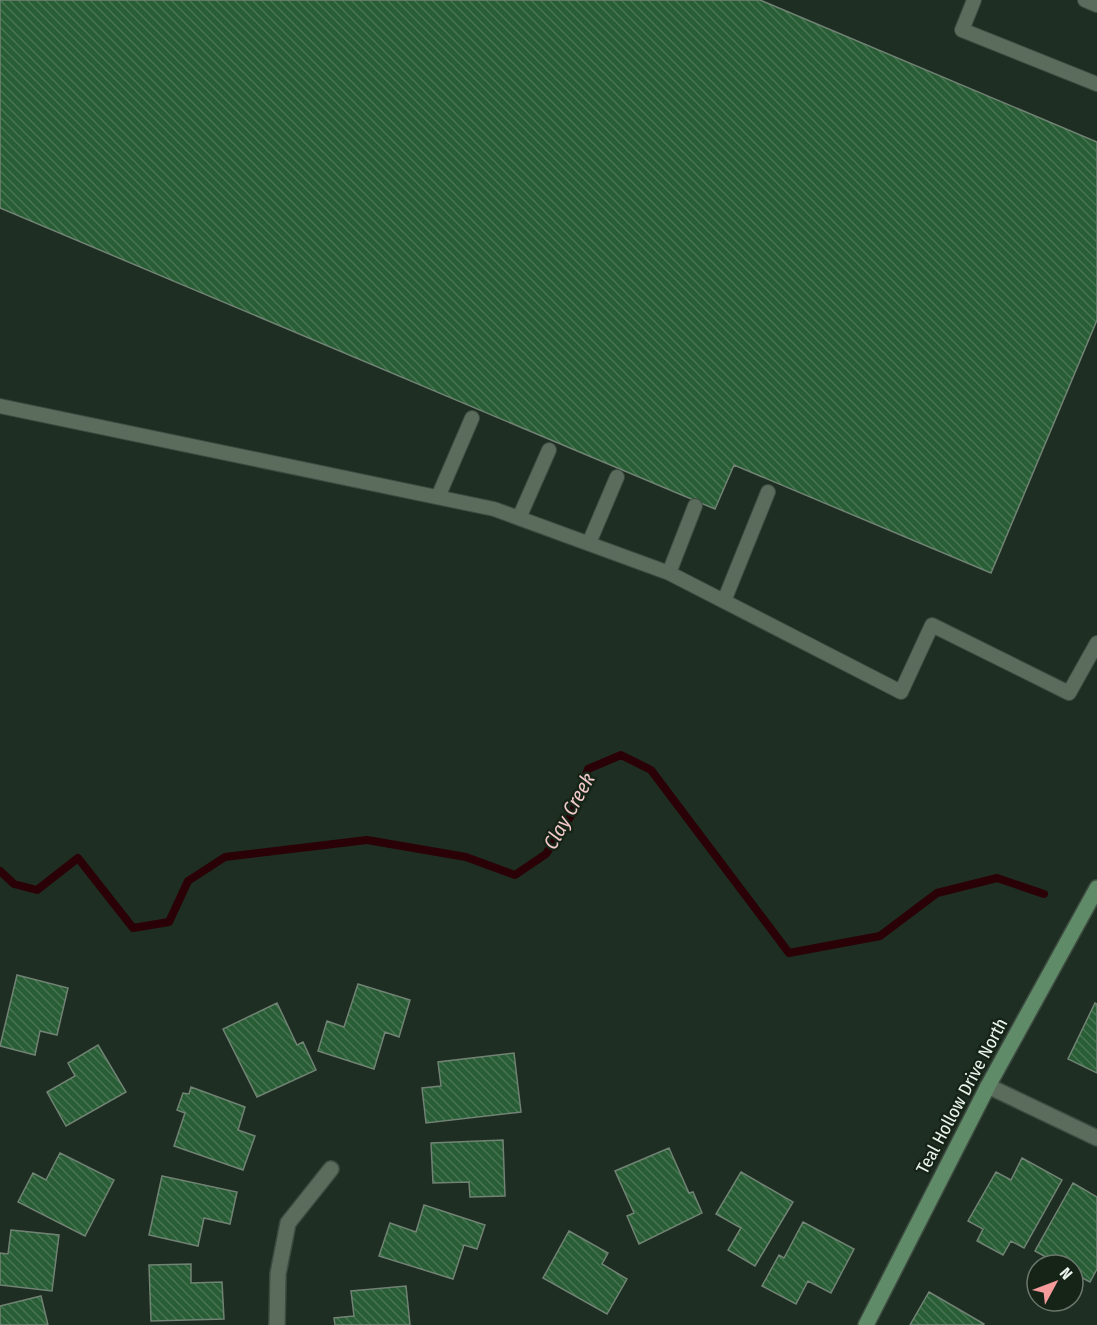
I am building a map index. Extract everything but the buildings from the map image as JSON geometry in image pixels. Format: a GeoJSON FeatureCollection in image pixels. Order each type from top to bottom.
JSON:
{"type":"FeatureCollection","features":[{"type":"Feature","properties":{"kind":"street","name":"Teal Hollow Drive North"},"geometry":{"type":"LineString","coordinates":[[866,1325],[988,1086],[1097,888]]}},
{"type":"Feature","properties":{"kind":"street"},"geometry":{"type":"LineString","coordinates":[[988,1086],[1097,1138]]}},
{"type":"Feature","properties":{"kind":"street"},"geometry":{"type":"LineString","coordinates":[[277,1325],[278,1274],[288,1223],[331,1169]]}},
{"type":"Feature","properties":{"kind":"lane"},"geometry":{"type":"LineString","coordinates":[[974,0],[962,30],[1097,84]]}},
{"type":"Feature","properties":{"kind":"lane"},"geometry":{"type":"LineString","coordinates":[[1085,0],[1097,5]]}},
{"type":"Feature","properties":{"kind":"lane"},"geometry":{"type":"LineString","coordinates":[[0,406],[494,509],[669,573],[901,692],[932,625],[1069,693],[1097,643]]}},
{"type":"Feature","properties":{"kind":"lane"},"geometry":{"type":"LineString","coordinates":[[438,497],[472,418]]}},
{"type":"Feature","properties":{"kind":"lane"},"geometry":{"type":"LineString","coordinates":[[519,518],[549,450]]}},
{"type":"Feature","properties":{"kind":"lane"},"geometry":{"type":"LineString","coordinates":[[589,543],[617,477]]}},
{"type":"Feature","properties":{"kind":"lane"},"geometry":{"type":"LineString","coordinates":[[724,601],[768,492]]}},
{"type":"Feature","properties":{"kind":"lane"},"geometry":{"type":"LineString","coordinates":[[669,573],[695,506]]}},
{"type":"Feature","properties":{"kind":"waterway","name":"Clay Creek"},"geometry":{"type":"LineString","coordinates":[[0,871],[14,884],[37,890],[78,858],[133,928],[169,922],[188,881],[225,857],[367,840],[466,857],[515,875],[546,854],[572,814],[588,769],[621,755],[651,770],[789,953],[880,936],[937,893],[997,878],[1044,894]]}}]}
